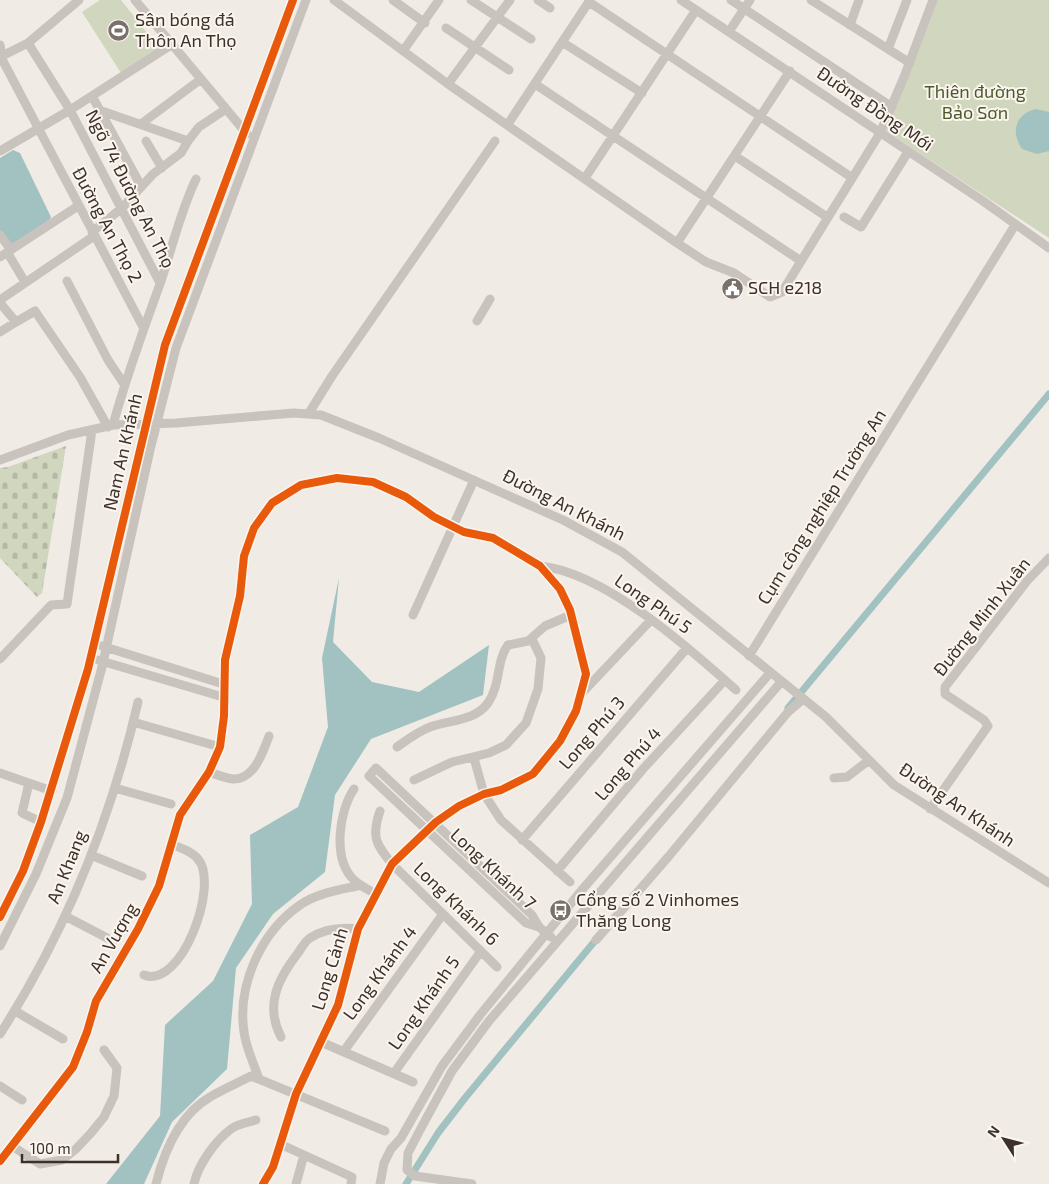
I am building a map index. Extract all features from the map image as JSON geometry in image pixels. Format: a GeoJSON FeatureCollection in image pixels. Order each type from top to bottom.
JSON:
{"type":"FeatureCollection","features":[{"type":"Feature","properties":{"kind":"street"},"geometry":{"type":"LineString","coordinates":[[2,61],[56,22],[80,0]]}},
{"type":"Feature","properties":{"kind":"street"},"geometry":{"type":"LineString","coordinates":[[135,0],[244,131],[254,138]]}},
{"type":"Feature","properties":{"kind":"street","name":"Nam An Khánh"},"geometry":{"type":"LineString","coordinates":[[0,917],[23,871],[52,791],[91,658],[145,424],[170,329],[293,0]]}},
{"type":"Feature","properties":{"kind":"street","name":"Nam An Khánh"},"geometry":{"type":"LineString","coordinates":[[0,946],[36,874],[67,798],[103,662],[156,424],[180,335],[306,0]]}},
{"type":"Feature","properties":{"kind":"street"},"geometry":{"type":"LineString","coordinates":[[334,0],[345,3],[403,51],[448,84],[677,243],[706,262],[734,273],[770,297],[782,292],[880,132],[910,63],[933,0]]}},
{"type":"Feature","properties":{"kind":"street"},"geometry":{"type":"LineString","coordinates":[[395,0],[425,22]]}},
{"type":"Feature","properties":{"kind":"street"},"geometry":{"type":"LineString","coordinates":[[403,51],[439,0]]}},
{"type":"Feature","properties":{"kind":"street"},"geometry":{"type":"LineString","coordinates":[[471,0],[531,39]]}},
{"type":"Feature","properties":{"kind":"street"},"geometry":{"type":"LineString","coordinates":[[448,84],[510,0]]}},
{"type":"Feature","properties":{"kind":"street"},"geometry":{"type":"LineString","coordinates":[[538,0],[550,8]]}},
{"type":"Feature","properties":{"kind":"street","name":"Đường Đồng Mới"},"geometry":{"type":"LineString","coordinates":[[681,0],[983,201],[1049,248]]}},
{"type":"Feature","properties":{"kind":"street"},"geometry":{"type":"LineString","coordinates":[[731,0],[892,107]]}},
{"type":"Feature","properties":{"kind":"street"},"geometry":{"type":"LineString","coordinates":[[732,26],[750,0]]}},
{"type":"Feature","properties":{"kind":"street"},"geometry":{"type":"LineString","coordinates":[[810,0],[910,63]]}},
{"type":"Feature","properties":{"kind":"street"},"geometry":{"type":"LineString","coordinates":[[850,25],[859,0]]}},
{"type":"Feature","properties":{"kind":"street"},"geometry":{"type":"LineString","coordinates":[[888,50],[907,0]]}},
{"type":"Feature","properties":{"kind":"street"},"geometry":{"type":"LineString","coordinates":[[508,124],[589,1],[852,177]]}},
{"type":"Feature","properties":{"kind":"street"},"geometry":{"type":"LineString","coordinates":[[585,178],[696,10]]}},
{"type":"Feature","properties":{"kind":"street"},"geometry":{"type":"LineString","coordinates":[[446,28],[509,70]]}},
{"type":"Feature","properties":{"kind":"street"},"geometry":{"type":"LineString","coordinates":[[562,42],[642,93]]}},
{"type":"Feature","properties":{"kind":"street","name":"Ngõ 74 Đường An Thọ"},"geometry":{"type":"LineString","coordinates":[[28,43],[70,110],[160,283]]}},
{"type":"Feature","properties":{"kind":"street","name":"Đường An Thọ 2"},"geometry":{"type":"LineString","coordinates":[[0,45],[2,61],[142,327]]}},
{"type":"Feature","properties":{"kind":"street"},"geometry":{"type":"LineString","coordinates":[[0,151],[38,130],[171,45]]}},
{"type":"Feature","properties":{"kind":"street"},"geometry":{"type":"LineString","coordinates":[[677,243],[736,156],[790,71]]}},
{"type":"Feature","properties":{"kind":"street"},"geometry":{"type":"LineString","coordinates":[[141,124],[201,79]]}},
{"type":"Feature","properties":{"kind":"street"},"geometry":{"type":"LineString","coordinates":[[535,84],[801,261]]}},
{"type":"Feature","properties":{"kind":"street"},"geometry":{"type":"LineString","coordinates":[[92,96],[141,186]]}},
{"type":"Feature","properties":{"kind":"street"},"geometry":{"type":"LineString","coordinates":[[16,322],[0,301],[93,234],[122,208],[141,186],[180,153],[200,127],[226,109]]}},
{"type":"Feature","properties":{"kind":"street"},"geometry":{"type":"LineString","coordinates":[[99,110],[188,141]]}},
{"type":"Feature","properties":{"kind":"street"},"geometry":{"type":"LineString","coordinates":[[146,141],[162,168]]}},
{"type":"Feature","properties":{"kind":"street"},"geometry":{"type":"LineString","coordinates":[[309,413],[332,376],[495,141]]}},
{"type":"Feature","properties":{"kind":"street"},"geometry":{"type":"LineString","coordinates":[[844,217],[861,227],[908,152]]}},
{"type":"Feature","properties":{"kind":"street"},"geometry":{"type":"LineString","coordinates":[[736,156],[827,217]]}},
{"type":"Feature","properties":{"kind":"street"},"geometry":{"type":"LineString","coordinates":[[110,426],[142,327],[160,283],[186,199],[196,179]]}},
{"type":"Feature","properties":{"kind":"street"},"geometry":{"type":"LineString","coordinates":[[6,253],[78,206]]}},
{"type":"Feature","properties":{"kind":"street","name":"Cụm công nghiệp Trường An"},"geometry":{"type":"LineString","coordinates":[[749,656],[1015,225]]}},
{"type":"Feature","properties":{"kind":"street"},"geometry":{"type":"LineString","coordinates":[[0,235],[6,253],[25,282]]}},
{"type":"Feature","properties":{"kind":"street"},"geometry":{"type":"LineString","coordinates":[[67,281],[108,360],[124,384]]}},
{"type":"Feature","properties":{"kind":"street"},"geometry":{"type":"LineString","coordinates":[[476,321],[490,299]]}},
{"type":"Feature","properties":{"kind":"street"},"geometry":{"type":"LineString","coordinates":[[0,332],[35,311],[80,377],[110,426]]}},
{"type":"Feature","properties":{"kind":"street","name":"Đường An Khánh"},"geometry":{"type":"LineString","coordinates":[[0,460],[68,435],[110,426],[309,413],[321,415],[379,438],[579,527],[622,552],[780,682],[826,717],[894,785],[1049,883]]}},
{"type":"Feature","properties":{"kind":"street"},"geometry":{"type":"LineString","coordinates":[[1,655],[51,605],[66,604],[92,430]]}},
{"type":"Feature","properties":{"kind":"street","name":"An Vượng"},"geometry":{"type":"LineString","coordinates":[[0,1161],[73,1068],[87,1032],[96,1001],[143,921],[159,886],[180,816],[209,772],[220,747],[224,716],[223,684],[225,660],[240,596],[244,556],[254,528],[272,504],[292,489],[337,478],[373,482],[406,497],[464,532],[493,538],[539,566]]}},
{"type":"Feature","properties":{"kind":"street"},"geometry":{"type":"LineString","coordinates":[[413,615],[474,480]]}},
{"type":"Feature","properties":{"kind":"street","name":"Đường Minh Xuân"},"geometry":{"type":"LineString","coordinates":[[933,811],[988,726],[984,720],[946,694],[945,687],[1027,581],[1049,558]]}},
{"type":"Feature","properties":{"kind":"street","name":"Long Phú 5"},"geometry":{"type":"LineString","coordinates":[[539,566],[569,573],[625,600],[687,648],[736,690]]}},
{"type":"Feature","properties":{"kind":"street","name":"Long Cảnh"},"geometry":{"type":"LineString","coordinates":[[263,1184],[273,1167],[296,1094],[338,1005],[358,929],[392,864],[436,822],[459,806],[484,794],[501,790],[533,774],[560,741],[576,711],[586,674],[572,615],[560,589],[539,566]]}},
{"type":"Feature","properties":{"kind":"street"},"geometry":{"type":"LineString","coordinates":[[560,589],[561,578],[569,573]]}},
{"type":"Feature","properties":{"kind":"street"},"geometry":{"type":"LineString","coordinates":[[397,747],[416,733],[479,713],[490,700],[498,685],[504,650],[508,645],[532,639],[545,626],[572,615]]}},
{"type":"Feature","properties":{"kind":"street"},"geometry":{"type":"LineString","coordinates":[[580,695],[650,620]]}},
{"type":"Feature","properties":{"kind":"street"},"geometry":{"type":"LineString","coordinates":[[414,780],[452,762],[474,758],[506,745],[526,723],[538,689],[541,658],[532,639]]}},
{"type":"Feature","properties":{"kind":"street"},"geometry":{"type":"LineString","coordinates":[[94,644],[223,684]]}},
{"type":"Feature","properties":{"kind":"street","name":"Long Phú 3"},"geometry":{"type":"LineString","coordinates":[[522,840],[687,648]]}},
{"type":"Feature","properties":{"kind":"street"},"geometry":{"type":"LineString","coordinates":[[91,658],[224,697]]}},
{"type":"Feature","properties":{"kind":"street"},"geometry":{"type":"LineString","coordinates":[[380,1184],[384,1163],[391,1149],[401,1138],[442,1066],[480,1015],[770,673]]}},
{"type":"Feature","properties":{"kind":"street","name":"Long Phú 4"},"geometry":{"type":"LineString","coordinates":[[557,871],[643,769],[725,680]]}},
{"type":"Feature","properties":{"kind":"street"},"geometry":{"type":"LineString","coordinates":[[472,1184],[411,1173],[407,1157],[452,1071],[489,1021],[780,682]]}},
{"type":"Feature","properties":{"kind":"street"},"geometry":{"type":"LineString","coordinates":[[596,940],[676,849],[800,696]]}},
{"type":"Feature","properties":{"kind":"street","name":"An Khang"},"geometry":{"type":"LineString","coordinates":[[0,1034],[15,1011],[65,916],[91,855],[115,788],[138,702]]}},
{"type":"Feature","properties":{"kind":"street"},"geometry":{"type":"LineString","coordinates":[[134,722],[220,747]]}},
{"type":"Feature","properties":{"kind":"street"},"geometry":{"type":"LineString","coordinates":[[209,772],[234,779],[242,777],[254,768],[269,736]]}},
{"type":"Feature","properties":{"kind":"street"},"geometry":{"type":"LineString","coordinates":[[474,758],[484,794],[501,820],[570,882]]}},
{"type":"Feature","properties":{"kind":"street"},"geometry":{"type":"LineString","coordinates":[[834,778],[847,777],[868,761]]}},
{"type":"Feature","properties":{"kind":"street","name":"Long Khánh 7"},"geometry":{"type":"LineString","coordinates":[[539,927],[526,923],[369,776],[376,768],[436,822],[532,915],[539,927],[557,942]]}},
{"type":"Feature","properties":{"kind":"street"},"geometry":{"type":"LineString","coordinates":[[0,772],[52,791]]}},
{"type":"Feature","properties":{"kind":"street"},"geometry":{"type":"LineString","coordinates":[[29,783],[22,813],[41,822]]}},
{"type":"Feature","properties":{"kind":"street"},"geometry":{"type":"LineString","coordinates":[[115,788],[171,804]]}},
{"type":"Feature","properties":{"kind":"street"},"geometry":{"type":"LineString","coordinates":[[354,789],[344,808],[340,845],[348,872],[361,885],[376,894]]}},
{"type":"Feature","properties":{"kind":"street","name":"Long Khánh 6"},"geometry":{"type":"LineString","coordinates":[[380,812],[374,830],[379,848],[392,864],[498,967]]}},
{"type":"Feature","properties":{"kind":"street"},"geometry":{"type":"LineString","coordinates":[[144,975],[150,977],[158,976],[168,969],[193,937],[201,909],[205,878],[203,867],[198,858],[190,852],[171,844]]}},
{"type":"Feature","properties":{"kind":"street"},"geometry":{"type":"LineString","coordinates":[[91,855],[142,876]]}},
{"type":"Feature","properties":{"kind":"street"},"geometry":{"type":"LineString","coordinates":[[259,1079],[244,1032],[244,1004],[247,981],[254,963],[281,921],[301,904],[321,894],[361,885]]}},
{"type":"Feature","properties":{"kind":"street","name":"Long Khánh 4"},"geometry":{"type":"LineString","coordinates":[[344,1051],[443,914]]}},
{"type":"Feature","properties":{"kind":"street"},"geometry":{"type":"LineString","coordinates":[[65,916],[112,941]]}},
{"type":"Feature","properties":{"kind":"street"},"geometry":{"type":"LineString","coordinates":[[281,1037],[273,1022],[274,996],[287,967],[309,938],[339,927],[358,929]]}},
{"type":"Feature","properties":{"kind":"street","name":"Long Khánh 5"},"geometry":{"type":"LineString","coordinates":[[394,1073],[481,951]]}},
{"type":"Feature","properties":{"kind":"street"},"geometry":{"type":"LineString","coordinates":[[15,1011],[63,1039]]}},
{"type":"Feature","properties":{"kind":"street"},"geometry":{"type":"LineString","coordinates":[[321,1042],[413,1082]]}},
{"type":"Feature","properties":{"kind":"street"},"geometry":{"type":"LineString","coordinates":[[12,1146],[40,1164],[62,1160],[76,1149],[104,1117],[114,1096],[117,1068],[104,1050]]}},
{"type":"Feature","properties":{"kind":"street"},"geometry":{"type":"LineString","coordinates":[[156,1184],[163,1158],[173,1136],[194,1110],[209,1097],[252,1076],[385,1131]]}},
{"type":"Feature","properties":{"kind":"street"},"geometry":{"type":"LineString","coordinates":[[0,1086],[22,1100]]}},
{"type":"Feature","properties":{"kind":"street"},"geometry":{"type":"LineString","coordinates":[[194,1184],[196,1174],[231,1128],[256,1120]]}},
{"type":"Feature","properties":{"kind":"street"},"geometry":{"type":"LineString","coordinates":[[280,1144],[352,1177],[351,1184]]}},
{"type":"Feature","properties":{"kind":"street"},"geometry":{"type":"LineString","coordinates":[[391,1149],[407,1157]]}},
{"type":"Feature","properties":{"kind":"street"},"geometry":{"type":"LineString","coordinates":[[296,1184],[304,1155]]}},
{"type":"Feature","properties":{"kind":"green space","name":"Sân bóng đá Thôn An Thọ"},"geometry":{"type":"Polygon","coordinates":[[[100,0],[121,0],[159,48],[121,73],[82,12],[100,0]]]}},
{"type":"Feature","properties":{"kind":"green space","name":"Thiên đường Bảo Sơn"},"geometry":{"type":"Polygon","coordinates":[[[935,0],[1049,0],[1049,238],[886,131],[935,0]]]}},
{"type":"Feature","properties":{"kind":"green space"},"geometry":{"type":"Polygon","coordinates":[[[66,446],[42,593],[37,597],[0,558],[0,468],[8,467],[66,446]]]}},
{"type":"Feature","properties":{"kind":"water"},"geometry":{"type":"Polygon","coordinates":[[[1036,109],[1049,112],[1049,151],[1037,154],[1022,149],[1016,136],[1017,124],[1020,119],[1029,111],[1036,109]]]}},
{"type":"Feature","properties":{"kind":"water"},"geometry":{"type":"Polygon","coordinates":[[[13,150],[20,153],[51,217],[48,222],[13,244],[9,243],[0,231],[0,158],[13,150]]]}},
{"type":"Feature","properties":{"kind":"water"},"geometry":{"type":"Polygon","coordinates":[[[339,578],[333,642],[372,682],[419,692],[489,645],[483,695],[371,739],[335,795],[325,872],[273,914],[236,968],[227,1069],[172,1122],[144,1184],[106,1184],[160,1116],[165,1025],[213,981],[252,904],[250,835],[298,807],[328,727],[322,658],[339,578]]]}},
{"type":"Feature","properties":{"kind":"waterway"},"geometry":{"type":"LineString","coordinates":[[788,708],[1049,394]]}},
{"type":"Feature","properties":{"kind":"waterway"},"geometry":{"type":"LineString","coordinates":[[406,1184],[438,1133],[465,1098],[599,936]]}},
{"type":"Feature","properties":{"kind":"cycle path"},"geometry":{"type":"LineString","coordinates":[[0,917],[23,871],[41,822],[88,669],[165,345],[293,0]]}},
{"type":"Feature","properties":{"kind":"cycle path"},"geometry":{"type":"LineString","coordinates":[[0,1161],[73,1067],[87,1032],[96,1001],[138,929],[159,886],[180,815],[209,772],[220,747],[224,716],[225,660],[240,596],[244,556],[254,528],[272,503],[301,485],[337,478],[373,482],[406,497],[434,517],[464,532],[493,538],[540,566],[560,589],[570,610],[586,674],[576,711],[560,741],[533,774],[501,790],[484,794],[459,806],[436,822],[392,864],[358,929],[338,1005],[296,1094],[273,1167],[263,1184]]}},
{"type":"Feature","properties":{"kind":"place","name":"Sân bóng đá Thôn An Thọ"},"geometry":{"type":"Point","coordinates":[119,30]}},
{"type":"Feature","properties":{"kind":"place","name":"SCH e218"},"geometry":{"type":"Point","coordinates":[732,288]}},
{"type":"Feature","properties":{"kind":"place","name":"Cổng số 2 Vinhomes Thăng Long"},"geometry":{"type":"Point","coordinates":[560,910]}}]}
